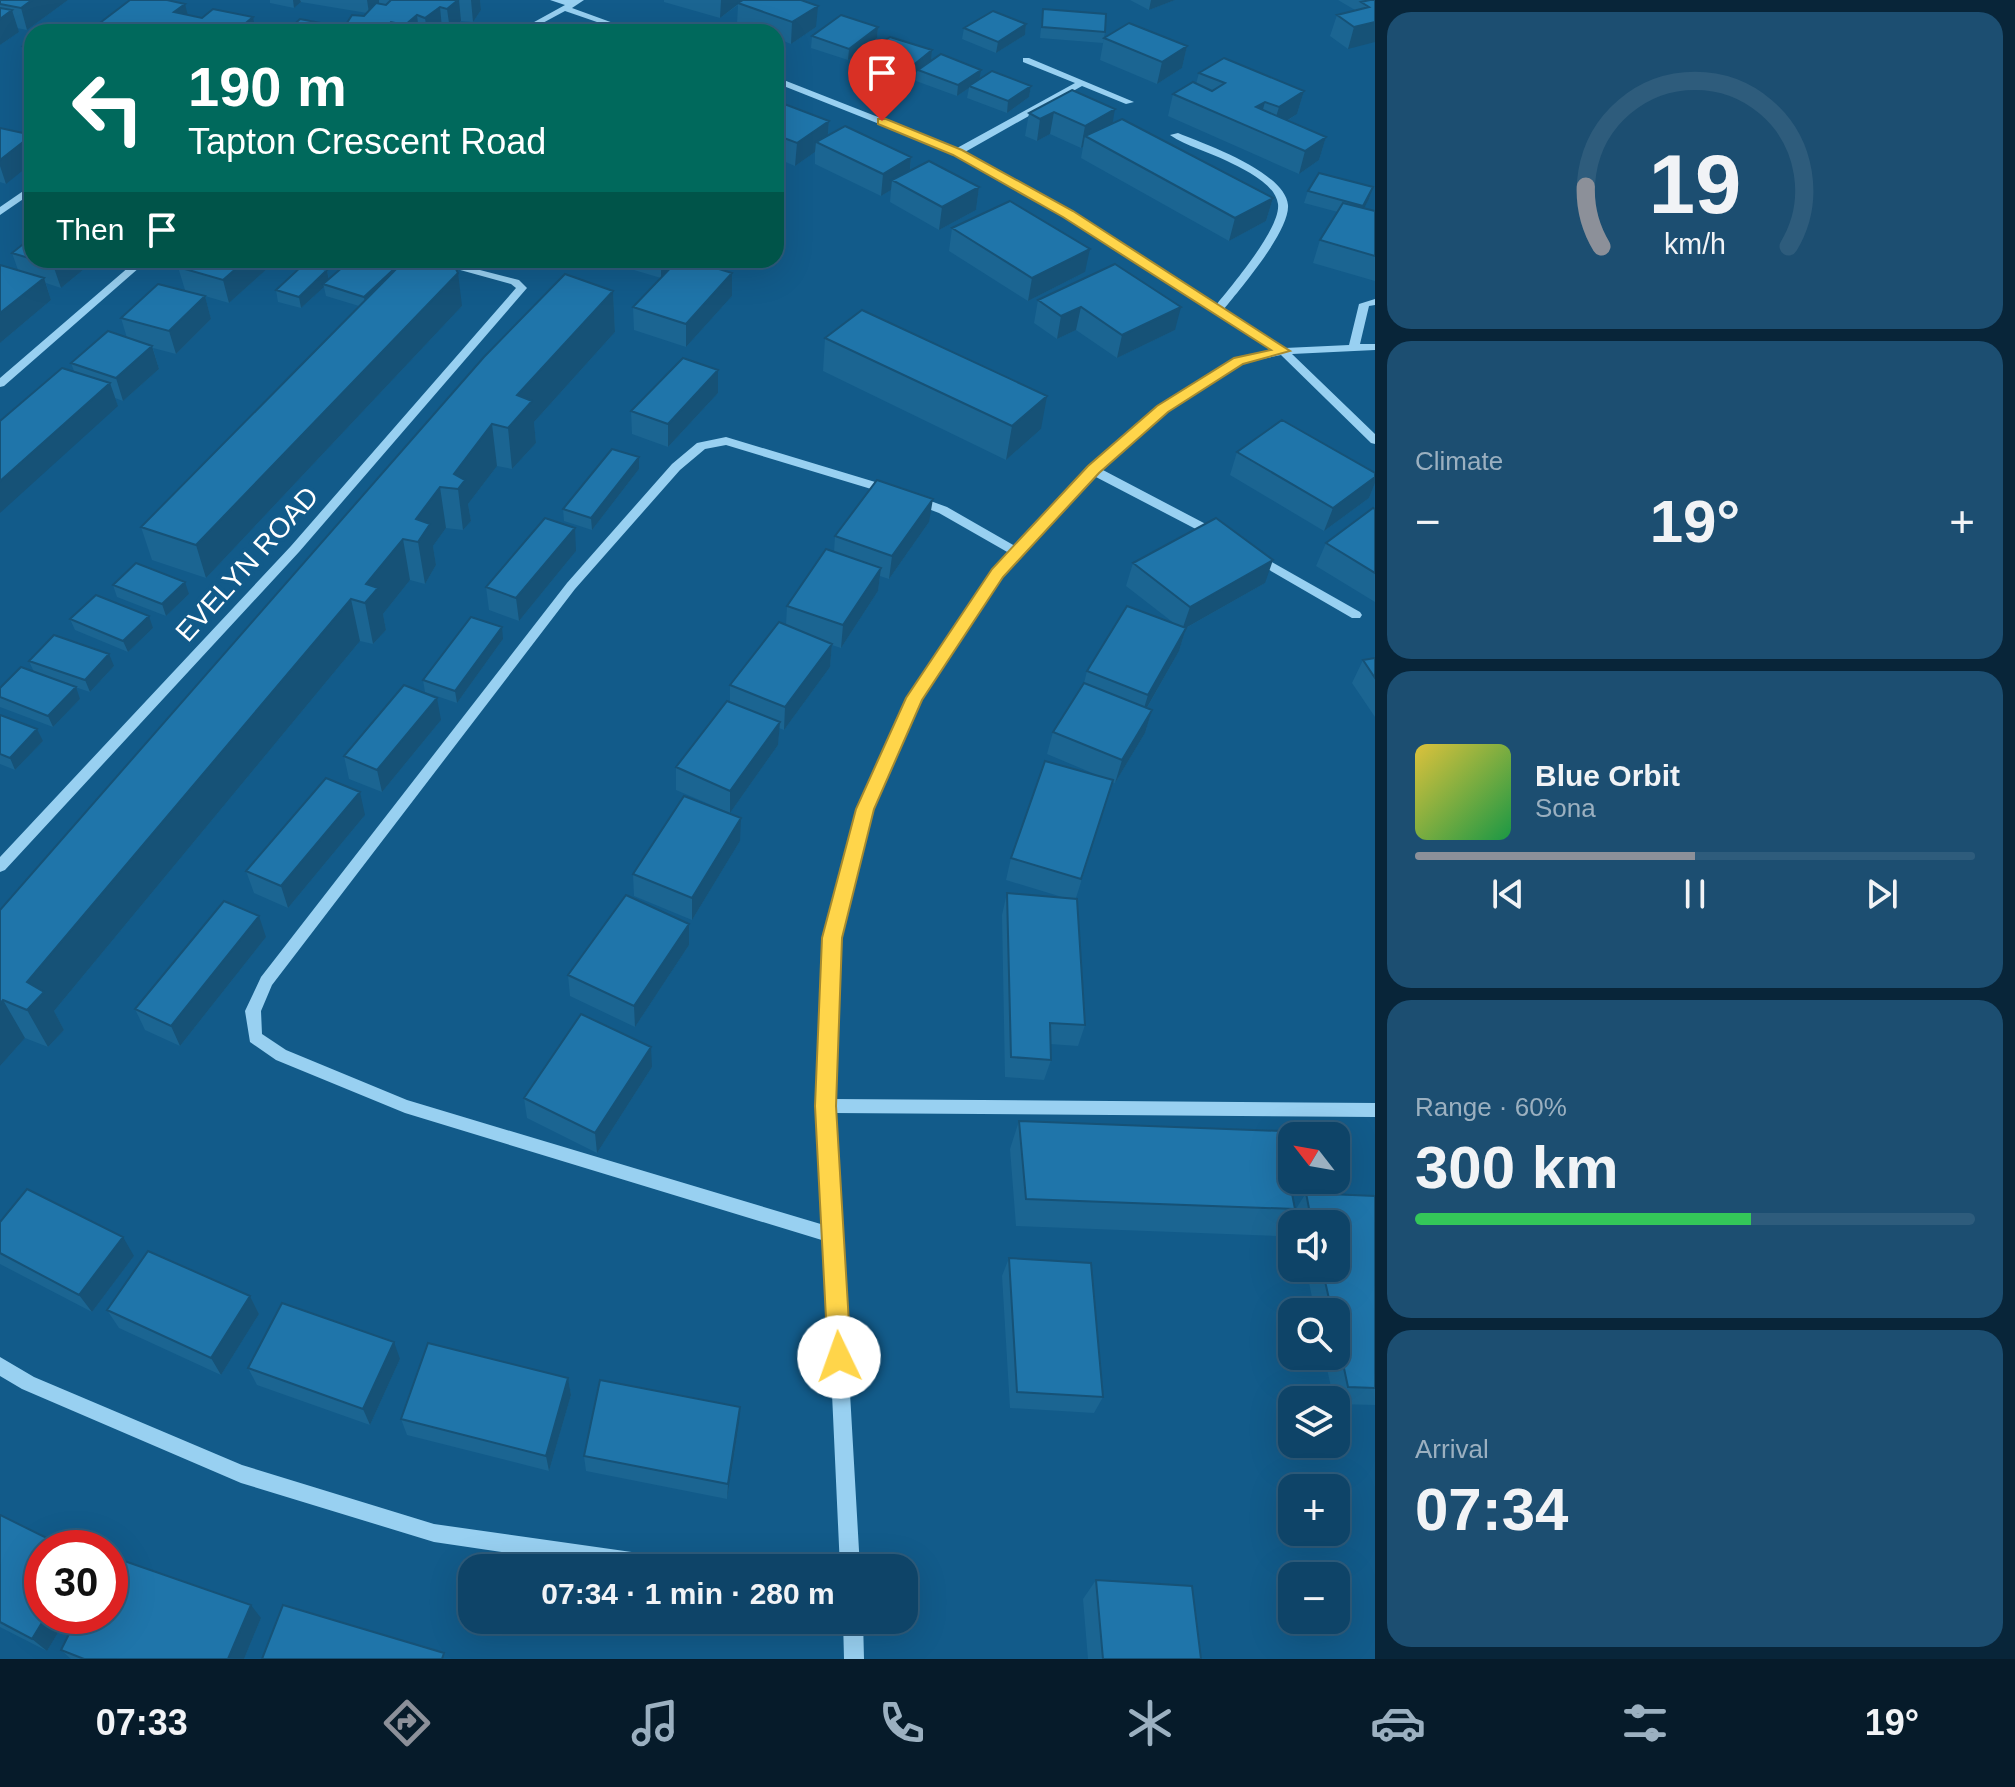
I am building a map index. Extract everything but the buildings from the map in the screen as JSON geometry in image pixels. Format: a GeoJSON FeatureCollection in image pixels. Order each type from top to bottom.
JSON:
{"type":"FeatureCollection","features":[{"type":"Feature","properties":{"kind":"street"},"geometry":{"type":"LineString","coordinates":[[554,0],[574,4],[617,24]]}},
{"type":"Feature","properties":{"kind":"street"},"geometry":{"type":"LineString","coordinates":[[535,24],[574,4]]}},
{"type":"Feature","properties":{"kind":"street"},"geometry":{"type":"LineString","coordinates":[[1026,60],[1129,102]]}},
{"type":"Feature","properties":{"kind":"street"},"geometry":{"type":"LineString","coordinates":[[784,83],[958,152],[1068,214],[1283,351],[1375,440]]}},
{"type":"Feature","properties":{"kind":"street"},"geometry":{"type":"LineString","coordinates":[[958,152],[1081,83]]}},
{"type":"Feature","properties":{"kind":"street"},"geometry":{"type":"LineString","coordinates":[[1175,135],[1259,174],[1276,190],[1283,202],[1281,220],[1219,309]]}},
{"type":"Feature","properties":{"kind":"street"},"geometry":{"type":"LineString","coordinates":[[0,212],[24,194]]}},
{"type":"Feature","properties":{"kind":"street"},"geometry":{"type":"LineString","coordinates":[[0,384],[134,268]]}},
{"type":"Feature","properties":{"kind":"street","name":"EVELYN ROAD"},"geometry":{"type":"LineString","coordinates":[[0,866],[295,549],[522,288],[515,282],[460,268]]}},
{"type":"Feature","properties":{"kind":"street"},"geometry":{"type":"LineString","coordinates":[[1354,347],[1364,304],[1375,302]]}},
{"type":"Feature","properties":{"kind":"street"},"geometry":{"type":"LineString","coordinates":[[849,1554],[826,1106],[832,938],[865,809],[914,698],[997,573],[1093,470],[1162,409],[1239,361],[1283,351],[1375,347]]}},
{"type":"Feature","properties":{"kind":"street"},"geometry":{"type":"LineString","coordinates":[[833,1236],[405,1106],[281,1055],[255,1037],[253,1011],[266,981],[571,586],[676,467],[701,446],[726,441],[862,480],[943,510],[1017,552]]}},
{"type":"Feature","properties":{"kind":"street"},"geometry":{"type":"LineString","coordinates":[[1093,470],[1235,546]]}},
{"type":"Feature","properties":{"kind":"street"},"geometry":{"type":"LineString","coordinates":[[1248,553],[1356,615]]}},
{"type":"Feature","properties":{"kind":"street"},"geometry":{"type":"LineString","coordinates":[[826,1106],[1375,1110]]}},
{"type":"Feature","properties":{"kind":"street"},"geometry":{"type":"LineString","coordinates":[[0,1366],[28,1383],[241,1474],[419,1529],[582,1554]]}},
{"type":"Feature","properties":{"kind":"street"},"geometry":{"type":"LineString","coordinates":[[853,1634],[854,1659]]}},
{"type":"Feature","properties":{"kind":"route"},"geometry":{"type":"LineString","coordinates":[[839,1357],[826,1106],[832,938],[865,809],[914,698],[997,573],[1093,470],[1162,409],[1239,361],[1283,351],[1068,214],[958,152],[882,121]]}}]}
